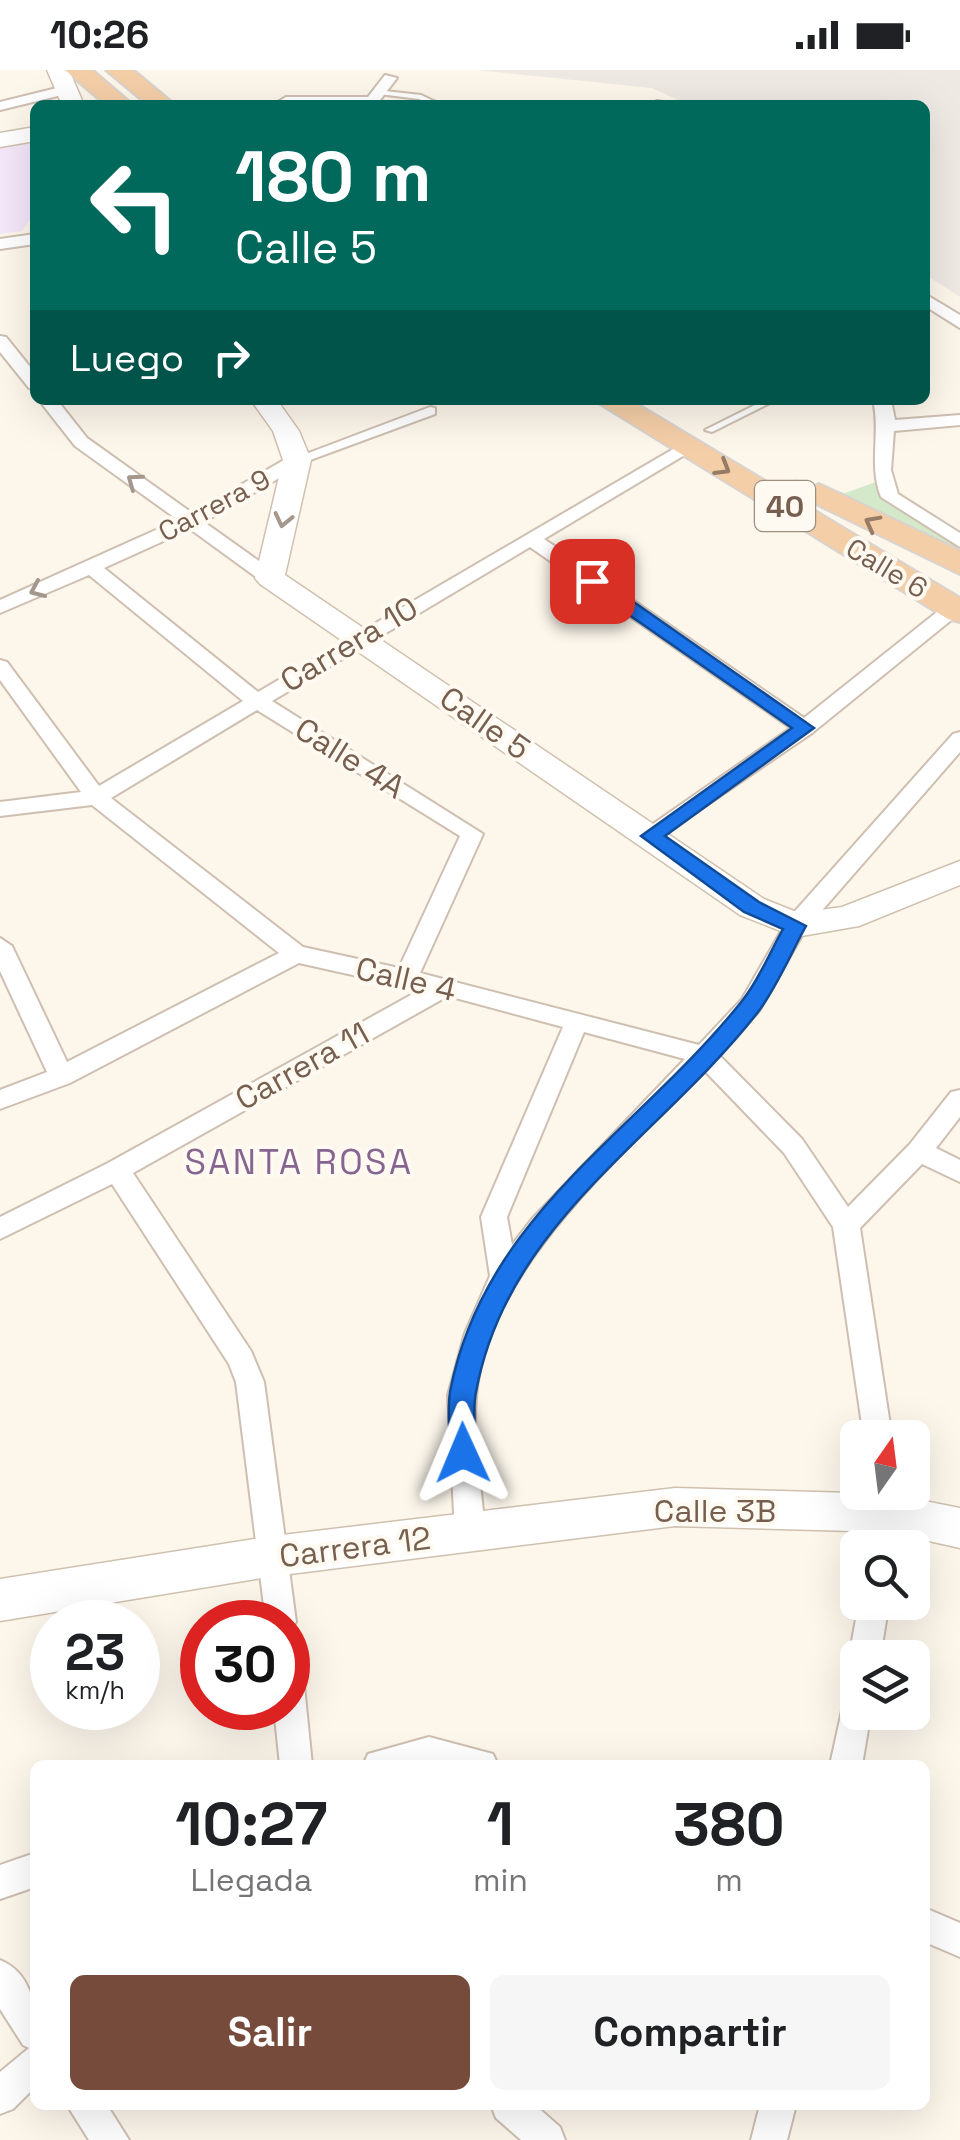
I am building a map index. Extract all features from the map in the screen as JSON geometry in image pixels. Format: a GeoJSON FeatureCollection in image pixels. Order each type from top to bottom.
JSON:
{"type":"FeatureCollection","features":[{"type":"Feature","properties":{"kind":"highway"},"geometry":{"type":"LineString","coordinates":[[118,70],[157,100]]}},
{"type":"Feature","properties":{"kind":"highway"},"geometry":{"type":"LineString","coordinates":[[68,84],[109,100]]}},
{"type":"Feature","properties":{"kind":"highway","name":"Calle 6"},"geometry":{"type":"LineString","coordinates":[[621,405],[960,564]]}},
{"type":"Feature","properties":{"kind":"highway","name":"Calle 6"},"geometry":{"type":"LineString","coordinates":[[663,405],[698,438],[958,607]]}},
{"type":"Feature","properties":{"kind":"main road"},"geometry":{"type":"LineString","coordinates":[[0,140],[30,135]]}},
{"type":"Feature","properties":{"kind":"main road"},"geometry":{"type":"LineString","coordinates":[[268,405],[286,431],[298,460],[270,578]]}},
{"type":"Feature","properties":{"kind":"main road","name":"Calle 5"},"geometry":{"type":"LineString","coordinates":[[270,578],[752,907],[796,926]]}},
{"type":"Feature","properties":{"kind":"main road"},"geometry":{"type":"LineString","coordinates":[[796,926],[848,918],[960,872]]}},
{"type":"Feature","properties":{"kind":"main road","name":"Calle 3B"},"geometry":{"type":"LineString","coordinates":[[470,1534],[675,1507],[886,1518],[960,1528]]}},
{"type":"Feature","properties":{"kind":"main road","name":"Carrera 12"},"geometry":{"type":"LineString","coordinates":[[0,1600],[274,1556],[470,1534]]}},
{"type":"Feature","properties":{"kind":"street"},"geometry":{"type":"LineString","coordinates":[[308,100],[376,97],[390,78]]}},
{"type":"Feature","properties":{"kind":"street"},"geometry":{"type":"LineString","coordinates":[[0,106],[68,84]]}},
{"type":"Feature","properties":{"kind":"street"},"geometry":{"type":"LineString","coordinates":[[0,244],[30,240]]}},
{"type":"Feature","properties":{"kind":"street"},"geometry":{"type":"LineString","coordinates":[[930,302],[960,323]]}},
{"type":"Feature","properties":{"kind":"street"},"geometry":{"type":"LineString","coordinates":[[0,341],[30,378]]}},
{"type":"Feature","properties":{"kind":"street","name":"Calle 5"},"geometry":{"type":"LineString","coordinates":[[52,405],[81,442],[270,578]]}},
{"type":"Feature","properties":{"kind":"street"},"geometry":{"type":"LineString","coordinates":[[883,405],[887,426],[878,461],[890,497],[960,541]]}},
{"type":"Feature","properties":{"kind":"street","name":"Carrera 9"},"geometry":{"type":"LineString","coordinates":[[0,607],[190,522],[298,460],[430,411]]}},
{"type":"Feature","properties":{"kind":"street"},"geometry":{"type":"LineString","coordinates":[[887,426],[960,420]]}},
{"type":"Feature","properties":{"kind":"street","name":"Carrera 10"},"geometry":{"type":"LineString","coordinates":[[0,809],[96,797],[360,636],[698,438]]}},
{"type":"Feature","properties":{"kind":"street"},"geometry":{"type":"LineString","coordinates":[[531,539],[805,728]]}},
{"type":"Feature","properties":{"kind":"street","name":"Calle 4A"},"geometry":{"type":"LineString","coordinates":[[90,566],[255,700],[472,834],[406,978]]}},
{"type":"Feature","properties":{"kind":"street"},"geometry":{"type":"LineString","coordinates":[[651,836],[805,728],[958,607]]}},
{"type":"Feature","properties":{"kind":"street","name":"Calle 4"},"geometry":{"type":"LineString","coordinates":[[0,666],[96,797],[296,954],[445,986],[704,1055]]}},
{"type":"Feature","properties":{"kind":"street","name":"Carrera 12"},"geometry":{"type":"LineString","coordinates":[[470,1534],[462,1395],[479,1333],[503,1276],[541,1226],[751,1006],[796,926],[960,739]]}},
{"type":"Feature","properties":{"kind":"street"},"geometry":{"type":"LineString","coordinates":[[0,946],[61,1076]]}},
{"type":"Feature","properties":{"kind":"street"},"geometry":{"type":"LineString","coordinates":[[0,1100],[61,1076],[296,954]]}},
{"type":"Feature","properties":{"kind":"street","name":"Carrera 11"},"geometry":{"type":"LineString","coordinates":[[0,1230],[117,1170],[445,986]]}},
{"type":"Feature","properties":{"kind":"street"},"geometry":{"type":"LineString","coordinates":[[503,1276],[494,1217],[576,1022]]}},
{"type":"Feature","properties":{"kind":"street"},"geometry":{"type":"LineString","coordinates":[[704,1055],[793,1146],[846,1225],[875,1420]]}},
{"type":"Feature","properties":{"kind":"street"},"geometry":{"type":"LineString","coordinates":[[846,1225],[919,1151],[960,1099]]}},
{"type":"Feature","properties":{"kind":"street"},"geometry":{"type":"LineString","coordinates":[[919,1151],[960,1172]]}},
{"type":"Feature","properties":{"kind":"street"},"geometry":{"type":"LineString","coordinates":[[117,1170],[242,1360],[250,1382],[279,1600]]}},
{"type":"Feature","properties":{"kind":"street"},"geometry":{"type":"LineString","coordinates":[[292,1730],[295,1760]]}},
{"type":"Feature","properties":{"kind":"street"},"geometry":{"type":"LineString","coordinates":[[847,1760],[852,1730]]}},
{"type":"Feature","properties":{"kind":"street"},"geometry":{"type":"LineString","coordinates":[[398,1760],[430,1752],[462,1760]]}},
{"type":"Feature","properties":{"kind":"street"},"geometry":{"type":"LineString","coordinates":[[0,1882],[30,1872]]}},
{"type":"Feature","properties":{"kind":"street"},"geometry":{"type":"LineString","coordinates":[[930,1927],[960,1940]]}},
{"type":"Feature","properties":{"kind":"street"},"geometry":{"type":"LineString","coordinates":[[0,1978],[30,2025]]}},
{"type":"Feature","properties":{"kind":"street"},"geometry":{"type":"LineString","coordinates":[[0,2096],[30,2068]]}},
{"type":"Feature","properties":{"kind":"street"},"geometry":{"type":"LineString","coordinates":[[89,2110],[110,2140]]}},
{"type":"Feature","properties":{"kind":"street"},"geometry":{"type":"LineString","coordinates":[[514,2110],[547,2140]]}},
{"type":"Feature","properties":{"kind":"street"},"geometry":{"type":"LineString","coordinates":[[769,2140],[777,2110]]}},
{"type":"Feature","properties":{"kind":"lane"},"geometry":{"type":"LineString","coordinates":[[376,97],[427,100]]}},
{"type":"Feature","properties":{"kind":"lane"},"geometry":{"type":"LineString","coordinates":[[698,438],[762,405]]}},
{"type":"Feature","properties":{"kind":"shaded area"},"geometry":{"type":"Polygon","coordinates":[[[476,70],[960,70],[960,297],[930,277],[930,100],[678,100],[652,88],[476,70]]]}},
{"type":"Feature","properties":{"kind":"shaded area"},"geometry":{"type":"Polygon","coordinates":[[[30,142],[30,219],[22,231],[0,234],[0,147],[30,142]]]}},
{"type":"Feature","properties":{"kind":"green space"},"geometry":{"type":"Polygon","coordinates":[[[794,479],[845,493],[881,480],[890,497],[960,541],[960,564],[874,525],[794,479]]]}},
{"type":"Feature","properties":{"kind":"district","name":"SANTA ROSA"},"geometry":{"type":"Point","coordinates":[299,1162]}},
{"type":"Feature","properties":{"kind":"route"},"geometry":{"type":"LineString","coordinates":[[463,1453],[462,1395],[479,1333],[503,1276],[541,1226],[751,1006],[796,926],[752,907],[651,836],[805,728],[592,581]]}}]}
